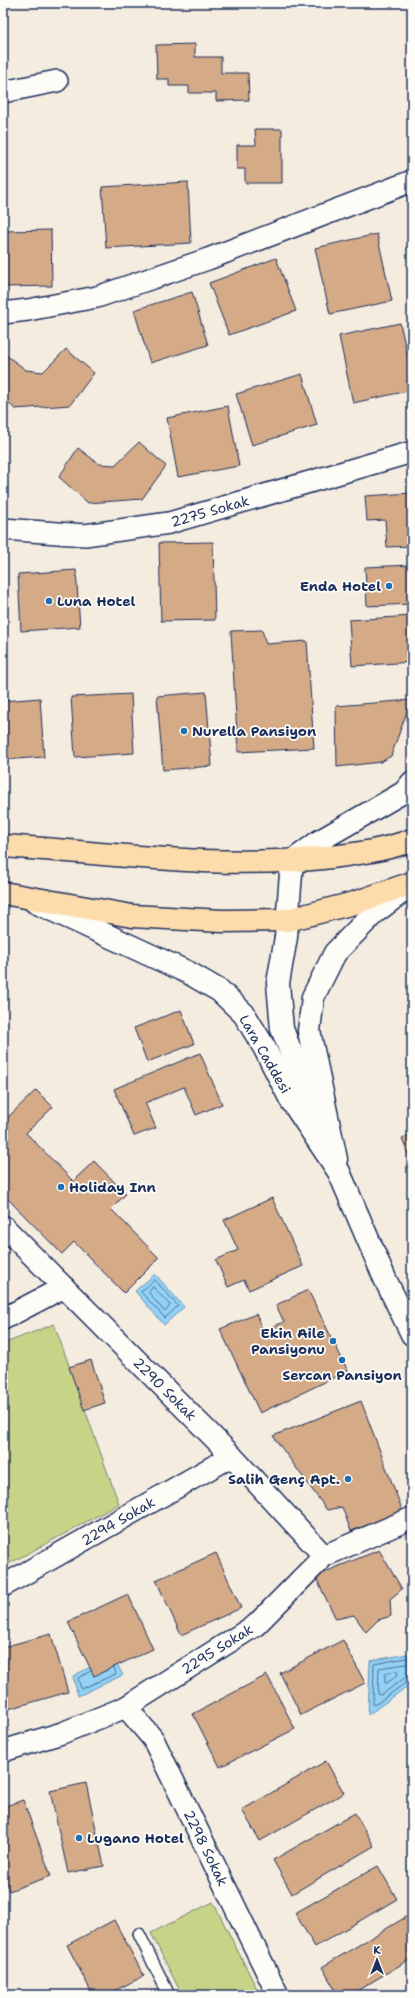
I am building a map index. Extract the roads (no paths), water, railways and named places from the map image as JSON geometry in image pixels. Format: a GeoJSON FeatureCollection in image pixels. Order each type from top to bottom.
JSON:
{"type":"FeatureCollection","features":[{"type":"Feature","properties":{"kind":"main road"},"geometry":{"type":"LineString","coordinates":[[3,846],[210,862],[292,861],[372,852],[412,840]]}},
{"type":"Feature","properties":{"kind":"main road"},"geometry":{"type":"LineString","coordinates":[[28,899],[132,916],[222,921],[288,920],[354,903],[412,884]]}},
{"type":"Feature","properties":{"kind":"main road","name":"Lara Caddesi"},"geometry":{"type":"LineString","coordinates":[[3,893],[28,899]]}},
{"type":"Feature","properties":{"kind":"street"},"geometry":{"type":"LineString","coordinates":[[3,92],[57,81]]}},
{"type":"Feature","properties":{"kind":"street"},"geometry":{"type":"LineString","coordinates":[[3,313],[28,310],[97,297],[208,259],[412,181]]}},
{"type":"Feature","properties":{"kind":"street","name":"2275 Sokak"},"geometry":{"type":"LineString","coordinates":[[3,529],[85,535],[169,523],[412,452]]}},
{"type":"Feature","properties":{"kind":"street"},"geometry":{"type":"LineString","coordinates":[[339,1172],[309,1101],[282,1029],[278,983],[288,920],[292,861],[319,841],[404,792],[412,782]]}},
{"type":"Feature","properties":{"kind":"street"},"geometry":{"type":"LineString","coordinates":[[339,1172],[309,1031],[312,997],[335,953],[374,913],[412,884]]}},
{"type":"Feature","properties":{"kind":"street","name":"Lara Caddesi"},"geometry":{"type":"LineString","coordinates":[[28,899],[189,973],[220,991],[244,1014],[264,1046],[291,1100],[339,1172],[386,1281],[412,1334]]}},
{"type":"Feature","properties":{"kind":"street","name":"2290 Sokak"},"geometry":{"type":"LineString","coordinates":[[3,1226],[232,1456],[324,1556]]}},
{"type":"Feature","properties":{"kind":"street"},"geometry":{"type":"LineString","coordinates":[[3,1319],[64,1287]]}},
{"type":"Feature","properties":{"kind":"street","name":"2294 Sokak"},"geometry":{"type":"LineString","coordinates":[[3,1586],[232,1456]]}},
{"type":"Feature","properties":{"kind":"street","name":"2295 Sokak"},"geometry":{"type":"LineString","coordinates":[[3,1752],[62,1733],[126,1707],[256,1625],[324,1556],[412,1518]]}},
{"type":"Feature","properties":{"kind":"street","name":"2298 Sokak"},"geometry":{"type":"LineString","coordinates":[[126,1707],[153,1739],[278,1995]]}},
{"type":"Feature","properties":{"kind":"lane"},"geometry":{"type":"LineString","coordinates":[[139,1934],[169,1995]]}},
{"type":"Feature","properties":{"kind":"water"},"geometry":{"type":"Polygon","coordinates":[[[155,1274],[184,1307],[164,1325],[135,1291],[155,1274]]]}},
{"type":"Feature","properties":{"kind":"water"},"geometry":{"type":"Polygon","coordinates":[[[412,1653],[412,1683],[368,1715],[370,1661],[412,1653]]]}},
{"type":"Feature","properties":{"kind":"water"},"geometry":{"type":"Polygon","coordinates":[[[112,1656],[123,1675],[78,1696],[73,1676],[112,1656]]]}},
{"type":"Feature","properties":{"kind":"place","name":"Enda Hotel"},"geometry":{"type":"Point","coordinates":[389,586]}},
{"type":"Feature","properties":{"kind":"place","name":"Luna Hotel"},"geometry":{"type":"Point","coordinates":[49,601]}},
{"type":"Feature","properties":{"kind":"place","name":"Nurella Pansiyon"},"geometry":{"type":"Point","coordinates":[184,731]}},
{"type":"Feature","properties":{"kind":"place","name":"Holiday Inn"},"geometry":{"type":"Point","coordinates":[61,1187]}},
{"type":"Feature","properties":{"kind":"place","name":"Ekin Aile Pansiyonu"},"geometry":{"type":"Point","coordinates":[333,1341]}},
{"type":"Feature","properties":{"kind":"place","name":"Sercan Pansiyon"},"geometry":{"type":"Point","coordinates":[342,1360]}},
{"type":"Feature","properties":{"kind":"place","name":"Salih Genç Apt."},"geometry":{"type":"Point","coordinates":[348,1479]}},
{"type":"Feature","properties":{"kind":"place","name":"Lugano Hotel"},"geometry":{"type":"Point","coordinates":[79,1838]}}]}
